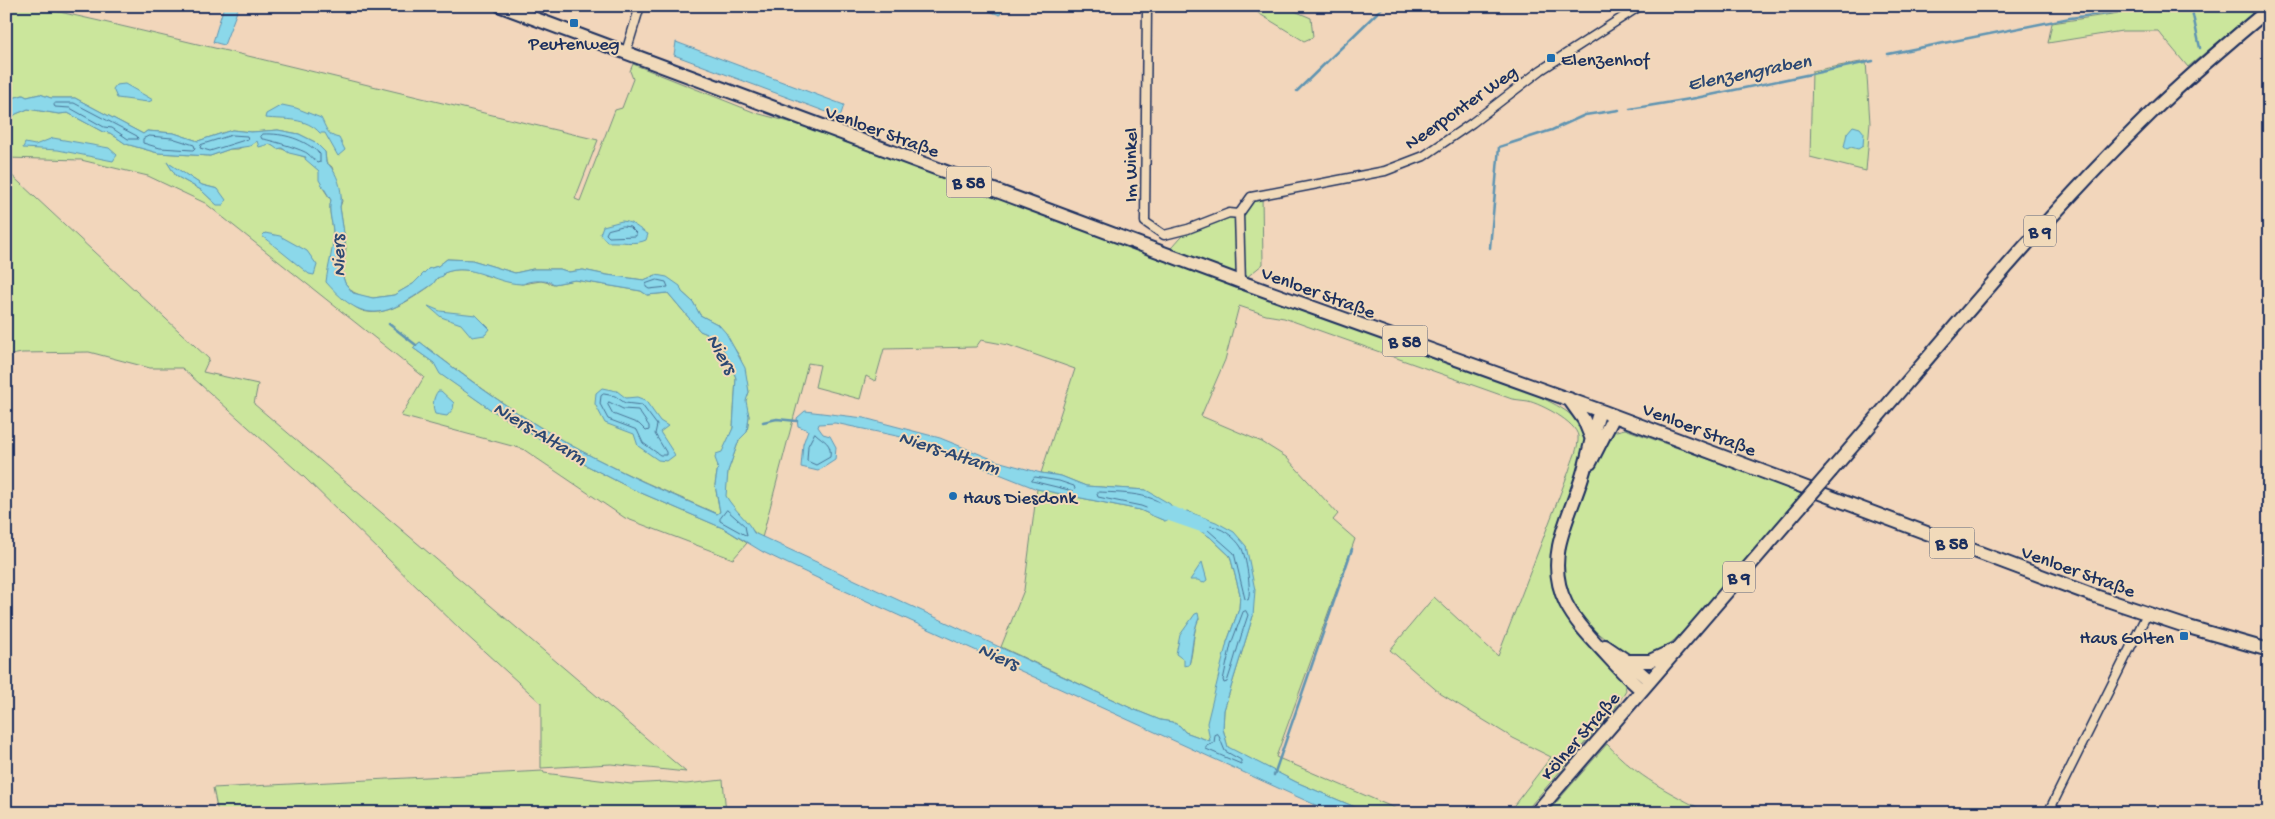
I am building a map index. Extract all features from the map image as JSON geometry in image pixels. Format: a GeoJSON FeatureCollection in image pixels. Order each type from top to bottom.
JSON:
{"type":"FeatureCollection","features":[{"type":"Feature","properties":{"kind":"main road","name":"Venloer Straße"},"geometry":{"type":"LineString","coordinates":[[501,6],[843,135],[1241,282],[1569,399],[2001,561],[2147,614],[2269,650]]}},
{"type":"Feature","properties":{"kind":"main road","name":"B 9"},"geometry":{"type":"LineString","coordinates":[[1646,686],[1990,288],[2107,157],[2150,113],[2208,60],[2269,9]]}},
{"type":"Feature","properties":{"kind":"main road"},"geometry":{"type":"LineString","coordinates":[[1569,399],[1584,420],[1591,437]]}},
{"type":"Feature","properties":{"kind":"main road"},"geometry":{"type":"LineString","coordinates":[[1583,476],[1591,437],[1600,411]]}},
{"type":"Feature","properties":{"kind":"main road"},"geometry":{"type":"LineString","coordinates":[[1614,416],[1583,476],[1561,538],[1557,572],[1559,586],[1569,612],[1627,677],[1646,686]]}},
{"type":"Feature","properties":{"kind":"main road"},"geometry":{"type":"LineString","coordinates":[[1586,633],[1627,661],[1646,686]]}},
{"type":"Feature","properties":{"kind":"main road"},"geometry":{"type":"LineString","coordinates":[[1627,661],[1650,661],[1679,648]]}},
{"type":"Feature","properties":{"kind":"main road","name":"Kölner Straße"},"geometry":{"type":"LineString","coordinates":[[1536,813],[1646,686]]}},
{"type":"Feature","properties":{"kind":"street"},"geometry":{"type":"LineString","coordinates":[[626,52],[640,6]]}},
{"type":"Feature","properties":{"kind":"street","name":"Im Winkel"},"geometry":{"type":"LineString","coordinates":[[1147,6],[1145,222],[1164,235],[1188,229],[1229,214],[1239,214]]}},
{"type":"Feature","properties":{"kind":"street","name":"Neerponter Weg"},"geometry":{"type":"LineString","coordinates":[[1239,214],[1251,197],[1385,171],[1424,156],[1472,123],[1549,64],[1640,6]]}},
{"type":"Feature","properties":{"kind":"street"},"geometry":{"type":"LineString","coordinates":[[1239,214],[1241,282]]}},
{"type":"Feature","properties":{"kind":"street"},"geometry":{"type":"LineString","coordinates":[[2048,813],[2147,614]]}},
{"type":"Feature","properties":{"kind":"green space"},"geometry":{"type":"Polygon","coordinates":[[[6,6],[33,6],[598,140],[575,199],[580,201],[615,110],[622,108],[633,79],[630,71],[633,64],[756,113],[860,141],[1535,388],[1533,393],[1569,413],[1576,420],[1581,427],[1584,437],[1584,448],[1551,573],[1556,593],[1570,623],[1623,679],[1626,690],[1616,707],[1524,813],[1508,813],[1551,757],[1513,738],[1441,694],[1390,650],[1434,597],[1498,656],[1569,471],[1577,445],[1578,436],[1571,425],[1557,414],[1534,403],[1512,399],[1284,318],[1266,315],[1239,306],[1225,360],[1201,416],[1262,442],[1286,457],[1338,514],[1333,520],[1355,539],[1276,757],[1406,813],[1369,813],[1296,782],[1228,748],[1223,729],[1224,710],[1253,616],[1246,546],[1201,517],[1187,511],[1184,520],[1210,537],[1230,556],[1240,594],[1239,609],[1227,642],[1210,741],[1185,732],[1180,726],[1172,722],[1160,720],[1135,710],[1001,647],[1024,590],[1037,489],[1140,510],[1165,521],[1146,490],[1086,486],[1061,476],[1041,473],[1075,369],[1008,345],[981,340],[976,347],[884,349],[875,381],[866,376],[860,399],[815,387],[820,365],[808,363],[762,538],[737,513],[725,496],[728,471],[739,440],[747,432],[749,416],[745,401],[749,392],[740,357],[719,325],[700,315],[693,302],[682,292],[656,275],[644,280],[583,270],[569,272],[560,269],[533,269],[515,273],[472,260],[447,259],[438,266],[428,269],[413,284],[394,295],[373,298],[362,296],[353,292],[345,283],[342,274],[346,248],[340,207],[342,201],[332,167],[326,162],[325,152],[315,142],[299,134],[278,130],[251,132],[232,130],[198,141],[174,133],[147,131],[143,134],[75,98],[51,98],[40,94],[27,97],[23,95],[6,100],[6,6]],[[1199,618],[1180,641],[1177,648],[1189,665],[1194,636],[1199,618]]]}},
{"type":"Feature","properties":{"kind":"green space"},"geometry":{"type":"Polygon","coordinates":[[[1251,6],[1283,6],[1311,18],[1313,37],[1304,41],[1258,13],[1251,6]]]}},
{"type":"Feature","properties":{"kind":"green space"},"geometry":{"type":"Polygon","coordinates":[[[2166,6],[2261,6],[2188,67],[2158,31],[2122,31],[2048,43],[2052,23],[2166,6]]]}},
{"type":"Feature","properties":{"kind":"green space"},"geometry":{"type":"Polygon","coordinates":[[[1866,61],[1870,123],[1866,171],[1810,157],[1812,71],[1866,61]]]}},
{"type":"Feature","properties":{"kind":"green space"},"geometry":{"type":"Polygon","coordinates":[[[28,109],[59,114],[68,113],[103,132],[110,133],[126,144],[158,153],[210,156],[230,149],[238,149],[257,140],[307,158],[319,171],[323,188],[331,200],[330,212],[333,246],[328,270],[352,305],[364,311],[384,311],[393,308],[413,298],[443,274],[457,270],[479,271],[484,275],[522,284],[541,281],[554,284],[575,280],[641,291],[647,295],[668,293],[700,331],[717,338],[736,378],[733,428],[718,466],[715,485],[720,512],[717,514],[633,477],[556,437],[509,407],[420,342],[413,348],[434,363],[441,374],[490,409],[559,451],[632,489],[725,529],[747,543],[733,559],[625,518],[523,449],[401,416],[424,377],[205,203],[148,176],[81,160],[6,158],[6,123],[16,114],[28,109]],[[168,163],[176,176],[201,190],[217,205],[218,189],[202,185],[168,163]]]}},
{"type":"Feature","properties":{"kind":"green space"},"geometry":{"type":"Polygon","coordinates":[[[6,170],[209,359],[203,372],[258,384],[254,404],[686,772],[611,764],[541,768],[541,703],[463,632],[304,477],[182,368],[150,368],[89,352],[22,353],[6,356],[6,170]]]}},
{"type":"Feature","properties":{"kind":"green space"},"geometry":{"type":"Polygon","coordinates":[[[1262,195],[1263,264],[1241,282],[1166,254],[1188,229],[1229,213],[1239,214],[1251,197],[1262,195]]]}},
{"type":"Feature","properties":{"kind":"green space"},"geometry":{"type":"Polygon","coordinates":[[[1625,429],[1802,493],[1688,626],[1661,650],[1647,657],[1634,656],[1623,651],[1589,626],[1576,610],[1568,594],[1564,578],[1567,542],[1590,474],[1612,432],[1625,429]]]}},
{"type":"Feature","properties":{"kind":"green space"},"geometry":{"type":"Polygon","coordinates":[[[1607,744],[1642,775],[1708,813],[1547,813],[1607,744]]]}},
{"type":"Feature","properties":{"kind":"green space"},"geometry":{"type":"Polygon","coordinates":[[[543,771],[544,773],[631,784],[664,782],[686,784],[723,780],[726,813],[218,813],[213,788],[543,771]]]}},
{"type":"Feature","properties":{"kind":"water"},"geometry":{"type":"Polygon","coordinates":[[[224,6],[239,6],[224,45],[213,42],[224,6]]]}},
{"type":"Feature","properties":{"kind":"water"},"geometry":{"type":"Polygon","coordinates":[[[975,6],[1003,6],[1000,15],[975,6]]]}},
{"type":"Feature","properties":{"kind":"water"},"geometry":{"type":"Polygon","coordinates":[[[676,42],[844,105],[840,117],[674,55],[676,42]]]}},
{"type":"Feature","properties":{"kind":"water"},"geometry":{"type":"Polygon","coordinates":[[[125,84],[153,100],[148,102],[117,98],[113,89],[116,85],[125,84]]]}},
{"type":"Feature","properties":{"kind":"water","name":"Niers"},"geometry":{"type":"Polygon","coordinates":[[[40,94],[51,98],[75,98],[143,134],[147,131],[174,133],[198,141],[232,130],[251,132],[278,130],[299,134],[315,142],[325,152],[326,162],[339,182],[340,207],[345,240],[342,274],[345,283],[353,293],[373,298],[394,295],[413,284],[428,269],[438,266],[447,259],[472,260],[515,273],[533,269],[560,269],[569,272],[583,270],[644,280],[656,275],[667,277],[680,286],[682,292],[693,302],[700,315],[719,325],[726,333],[745,368],[749,392],[746,401],[749,416],[747,432],[739,440],[728,471],[726,496],[754,533],[1135,710],[1160,720],[1172,722],[1180,726],[1185,732],[1210,741],[1207,723],[1227,642],[1239,609],[1240,594],[1230,556],[1210,537],[1184,521],[1186,511],[1216,522],[1234,532],[1246,546],[1255,590],[1253,616],[1224,710],[1223,729],[1228,747],[1296,782],[1369,813],[1333,813],[834,586],[763,552],[725,529],[632,489],[559,451],[490,409],[440,374],[434,363],[413,348],[420,342],[509,407],[556,437],[619,470],[717,514],[720,512],[715,485],[718,466],[715,458],[716,454],[722,452],[733,428],[736,378],[717,338],[700,331],[668,293],[647,295],[641,291],[575,280],[554,284],[537,281],[523,284],[511,283],[473,271],[454,270],[444,273],[433,284],[403,303],[378,312],[366,311],[354,306],[341,297],[326,282],[333,238],[330,212],[331,200],[319,180],[319,171],[305,159],[306,157],[289,153],[282,148],[277,149],[270,144],[259,147],[257,141],[250,146],[230,149],[210,156],[158,153],[126,144],[110,133],[103,132],[68,113],[59,114],[28,109],[16,114],[6,123],[6,100],[23,95],[27,97],[40,94]]]}},
{"type":"Feature","properties":{"kind":"water"},"geometry":{"type":"Polygon","coordinates":[[[282,105],[296,108],[321,118],[327,131],[339,138],[345,150],[338,156],[325,133],[320,133],[308,124],[295,120],[265,118],[266,114],[282,105]]]}},
{"type":"Feature","properties":{"kind":"water"},"geometry":{"type":"Polygon","coordinates":[[[1853,126],[1860,128],[1864,133],[1863,146],[1858,149],[1851,147],[1847,149],[1844,147],[1847,133],[1853,126]]]}},
{"type":"Feature","properties":{"kind":"water"},"geometry":{"type":"Polygon","coordinates":[[[53,138],[109,148],[117,155],[113,161],[58,150],[23,148],[25,143],[35,145],[53,138]]]}},
{"type":"Feature","properties":{"kind":"water"},"geometry":{"type":"Polygon","coordinates":[[[167,162],[202,185],[218,189],[226,200],[223,205],[217,205],[201,190],[176,176],[167,162]]]}},
{"type":"Feature","properties":{"kind":"water"},"geometry":{"type":"Polygon","coordinates":[[[622,221],[633,224],[648,234],[646,240],[633,243],[607,242],[600,234],[603,226],[622,221]]]}},
{"type":"Feature","properties":{"kind":"water"},"geometry":{"type":"Polygon","coordinates":[[[265,233],[280,236],[307,251],[317,265],[314,275],[309,274],[262,236],[265,233]]]}},
{"type":"Feature","properties":{"kind":"water"},"geometry":{"type":"Polygon","coordinates":[[[428,306],[440,311],[476,315],[490,329],[485,335],[472,337],[461,324],[441,317],[428,306]]]}},
{"type":"Feature","properties":{"kind":"water"},"geometry":{"type":"Polygon","coordinates":[[[602,388],[617,391],[626,398],[637,397],[645,400],[660,421],[668,426],[660,432],[675,455],[667,461],[658,460],[638,446],[634,434],[605,423],[595,404],[596,393],[602,388]]]}},
{"type":"Feature","properties":{"kind":"water"},"geometry":{"type":"Polygon","coordinates":[[[438,391],[441,391],[454,403],[453,409],[447,416],[435,414],[434,402],[438,391]]]}},
{"type":"Feature","properties":{"kind":"water"},"geometry":{"type":"Polygon","coordinates":[[[805,411],[864,418],[940,438],[997,461],[1041,473],[1061,476],[1086,486],[1146,490],[1170,504],[1174,510],[1172,518],[1165,521],[1140,510],[1037,489],[911,439],[835,423],[819,424],[818,427],[823,434],[830,436],[836,447],[835,460],[818,471],[801,467],[803,444],[808,430],[798,426],[797,418],[805,411]]]}},
{"type":"Feature","properties":{"kind":"water"},"geometry":{"type":"Polygon","coordinates":[[[1202,562],[1207,580],[1203,583],[1198,580],[1190,580],[1202,562]]]}},
{"type":"Feature","properties":{"kind":"water"},"geometry":{"type":"Polygon","coordinates":[[[1198,613],[1199,618],[1195,629],[1189,665],[1184,666],[1184,660],[1176,654],[1180,635],[1195,614],[1198,613]]]}},
{"type":"Feature","properties":{"kind":"waterway"},"geometry":{"type":"LineString","coordinates":[[1297,91],[1384,6]]}},
{"type":"Feature","properties":{"kind":"waterway","name":"Elenzengraben"},"geometry":{"type":"LineString","coordinates":[[1888,54],[2070,18],[2159,6]]}},
{"type":"Feature","properties":{"kind":"waterway"},"geometry":{"type":"LineString","coordinates":[[2191,6],[2200,48]]}},
{"type":"Feature","properties":{"kind":"waterway","name":"Elenzengraben"},"geometry":{"type":"LineString","coordinates":[[1630,109],[1696,98],[1873,61]]}},
{"type":"Feature","properties":{"kind":"waterway","name":"Elenzengraben"},"geometry":{"type":"LineString","coordinates":[[1490,248],[1499,147],[1552,130],[1585,115],[1619,110]]}},
{"type":"Feature","properties":{"kind":"waterway"},"geometry":{"type":"LineString","coordinates":[[389,324],[416,345]]}},
{"type":"Feature","properties":{"kind":"waterway"},"geometry":{"type":"LineString","coordinates":[[763,422],[777,419],[797,421]]}},
{"type":"Feature","properties":{"kind":"waterway","name":"Niers-Altarm"},"geometry":{"type":"LineString","coordinates":[[1154,508],[1203,525]]}},
{"type":"Feature","properties":{"kind":"waterway"},"geometry":{"type":"LineString","coordinates":[[1274,775],[1352,549]]}},
{"type":"Feature","properties":{"kind":"place","name":"Peutenweg"},"geometry":{"type":"Point","coordinates":[574,23]}},
{"type":"Feature","properties":{"kind":"place","name":"Elenzenhof"},"geometry":{"type":"Point","coordinates":[1551,58]}},
{"type":"Feature","properties":{"kind":"place","name":"Haus Diesdonk"},"geometry":{"type":"Point","coordinates":[953,496]}},
{"type":"Feature","properties":{"kind":"place","name":"Haus Golten"},"geometry":{"type":"Point","coordinates":[2184,636]}}]}
